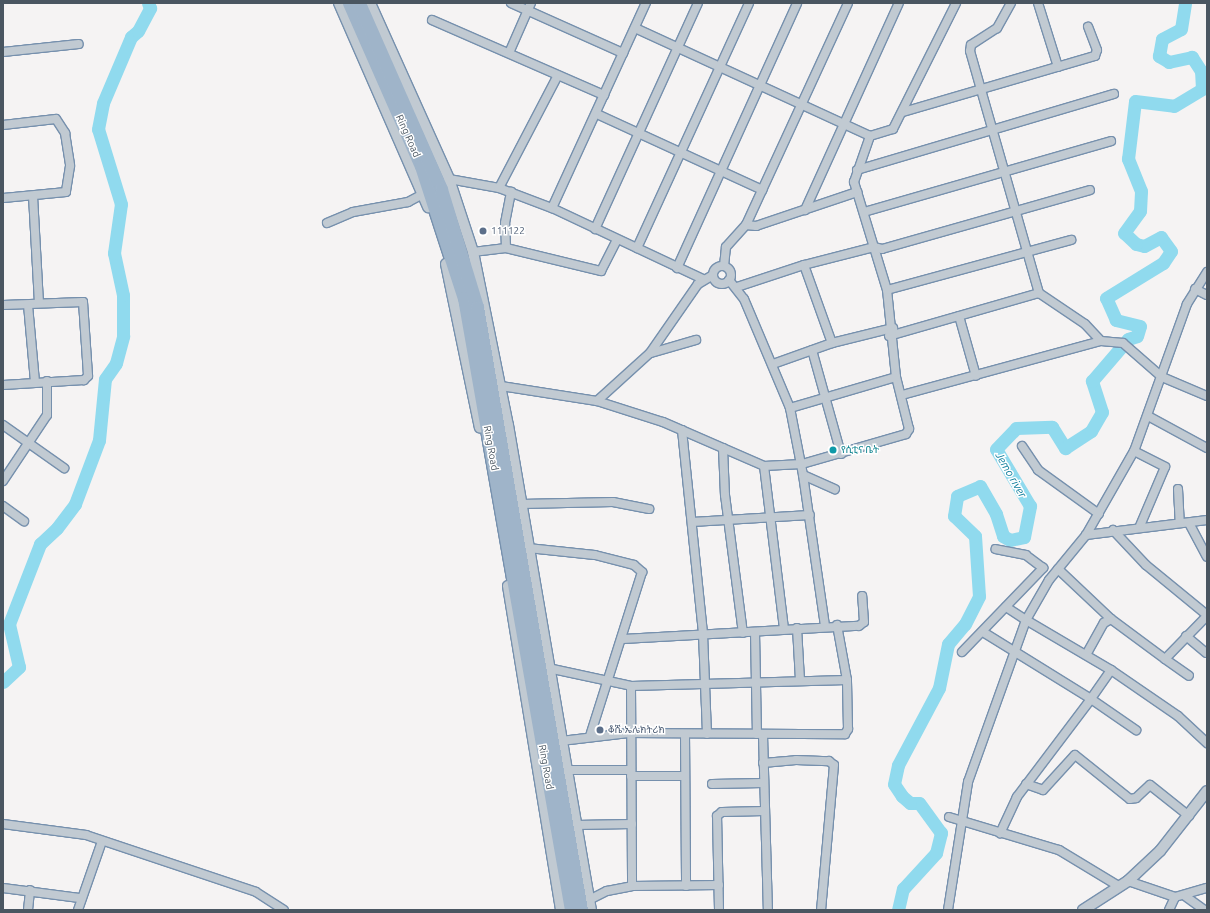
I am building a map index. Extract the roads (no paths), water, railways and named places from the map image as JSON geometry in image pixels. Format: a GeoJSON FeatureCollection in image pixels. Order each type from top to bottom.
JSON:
{"type":"FeatureCollection","features":[{"type":"Feature","properties":{"kind":"highway","name":"Ring Road"},"geometry":{"type":"LineString","coordinates":[[349,3],[421,166],[464,298],[571,910]]}},
{"type":"Feature","properties":{"kind":"highway","name":"Ring Road"},"geometry":{"type":"LineString","coordinates":[[359,3],[441,189],[477,307],[585,905]]}},
{"type":"Feature","properties":{"kind":"street"},"geometry":{"type":"LineString","coordinates":[[339,3],[423,194],[450,277],[463,336],[561,910]]}},
{"type":"Feature","properties":{"kind":"street"},"geometry":{"type":"LineString","coordinates":[[370,3],[448,179],[474,252],[501,386],[576,825],[585,905],[591,910]]}},
{"type":"Feature","properties":{"kind":"street"},"geometry":{"type":"LineString","coordinates":[[511,3],[529,7],[623,53]]}},
{"type":"Feature","properties":{"kind":"street"},"geometry":{"type":"LineString","coordinates":[[552,208],[597,114],[604,95],[646,3]]}},
{"type":"Feature","properties":{"kind":"street"},"geometry":{"type":"LineString","coordinates":[[595,228],[640,134],[698,3]]}},
{"type":"Feature","properties":{"kind":"street"},"geometry":{"type":"LineString","coordinates":[[637,248],[749,3]]}},
{"type":"Feature","properties":{"kind":"street"},"geometry":{"type":"LineString","coordinates":[[677,268],[719,171],[761,88],[797,3]]}},
{"type":"Feature","properties":{"kind":"street"},"geometry":{"type":"LineString","coordinates":[[724,266],[726,247],[746,225],[848,3]]}},
{"type":"Feature","properties":{"kind":"street"},"geometry":{"type":"LineString","coordinates":[[805,210],[899,3]]}},
{"type":"Feature","properties":{"kind":"street"},"geometry":{"type":"LineString","coordinates":[[635,28],[678,50],[720,67],[761,88],[802,104],[870,136],[894,129],[956,3]]}},
{"type":"Feature","properties":{"kind":"street"},"geometry":{"type":"LineString","coordinates":[[1011,3],[989,37],[971,45],[982,88],[1004,170],[1030,252],[1039,293],[1085,324],[1101,341]]}},
{"type":"Feature","properties":{"kind":"street"},"geometry":{"type":"LineString","coordinates":[[1038,3],[1058,66]]}},
{"type":"Feature","properties":{"kind":"street"},"geometry":{"type":"LineString","coordinates":[[509,53],[529,7]]}},
{"type":"Feature","properties":{"kind":"street"},"geometry":{"type":"LineString","coordinates":[[432,20],[604,95]]}},
{"type":"Feature","properties":{"kind":"street"},"geometry":{"type":"LineString","coordinates":[[903,112],[1095,56],[1098,50],[1088,27]]}},
{"type":"Feature","properties":{"kind":"street"},"geometry":{"type":"LineString","coordinates":[[3,52],[79,44]]}},
{"type":"Feature","properties":{"kind":"street"},"geometry":{"type":"LineString","coordinates":[[499,188],[558,75]]}},
{"type":"Feature","properties":{"kind":"street"},"geometry":{"type":"LineString","coordinates":[[857,170],[1114,94]]}},
{"type":"Feature","properties":{"kind":"street"},"geometry":{"type":"LineString","coordinates":[[597,114],[762,190]]}},
{"type":"Feature","properties":{"kind":"street"},"geometry":{"type":"LineString","coordinates":[[3,125],[56,119],[61,123],[68,148],[69,184],[66,192],[60,195],[3,198]]}},
{"type":"Feature","properties":{"kind":"street"},"geometry":{"type":"LineString","coordinates":[[501,386],[597,401],[682,430],[764,466],[802,464],[841,454],[906,434],[909,429],[902,395],[896,377],[887,290],[857,192],[857,170],[870,136]]}},
{"type":"Feature","properties":{"kind":"street"},"geometry":{"type":"LineString","coordinates":[[864,212],[1111,140]]}},
{"type":"Feature","properties":{"kind":"street"},"geometry":{"type":"LineString","coordinates":[[448,179],[466,179],[499,188],[552,208],[617,240],[703,279]]}},
{"type":"Feature","properties":{"kind":"street"},"geometry":{"type":"LineString","coordinates":[[737,287],[804,265],[874,247],[882,249],[1018,212],[1090,190]]}},
{"type":"Feature","properties":{"kind":"street"},"geometry":{"type":"LineString","coordinates":[[506,248],[504,222],[511,192]]}},
{"type":"Feature","properties":{"kind":"street"},"geometry":{"type":"LineString","coordinates":[[746,225],[756,226],[857,192]]}},
{"type":"Feature","properties":{"kind":"street"},"geometry":{"type":"LineString","coordinates":[[327,223],[353,212],[408,202],[423,194]]}},
{"type":"Feature","properties":{"kind":"street"},"geometry":{"type":"LineString","coordinates":[[33,196],[39,303]]}},
{"type":"Feature","properties":{"kind":"street"},"geometry":{"type":"LineString","coordinates":[[474,252],[506,248],[601,270],[617,240]]}},
{"type":"Feature","properties":{"kind":"street"},"geometry":{"type":"LineString","coordinates":[[887,290],[1071,240]]}},
{"type":"Feature","properties":{"kind":"street"},"geometry":{"type":"LineString","coordinates":[[804,265],[832,343]]}},
{"type":"Feature","properties":{"kind":"street"},"geometry":{"type":"LineString","coordinates":[[597,401],[650,353],[703,279],[713,275],[716,267],[724,266]]}},
{"type":"Feature","properties":{"kind":"street"},"geometry":{"type":"LineString","coordinates":[[724,266],[730,272],[729,280]]}},
{"type":"Feature","properties":{"kind":"street"},"geometry":{"type":"LineString","coordinates":[[948,910],[963,822],[968,782],[1012,652],[1026,620],[1058,569],[1086,535],[1134,451],[1195,289],[1207,272]]}},
{"type":"Feature","properties":{"kind":"street"},"geometry":{"type":"LineString","coordinates":[[713,275],[721,284],[729,280]]}},
{"type":"Feature","properties":{"kind":"street"},"geometry":{"type":"LineString","coordinates":[[729,280],[737,287],[790,408],[802,464],[825,626]]}},
{"type":"Feature","properties":{"kind":"street"},"geometry":{"type":"LineString","coordinates":[[1195,289],[1207,295]]}},
{"type":"Feature","properties":{"kind":"street"},"geometry":{"type":"LineString","coordinates":[[772,364],[832,343],[891,332],[959,316],[1039,293]]}},
{"type":"Feature","properties":{"kind":"street"},"geometry":{"type":"LineString","coordinates":[[3,306],[83,302],[88,376],[84,380],[47,381],[3,385]]}},
{"type":"Feature","properties":{"kind":"street"},"geometry":{"type":"LineString","coordinates":[[28,305],[35,382]]}},
{"type":"Feature","properties":{"kind":"street"},"geometry":{"type":"LineString","coordinates":[[959,316],[976,376]]}},
{"type":"Feature","properties":{"kind":"street"},"geometry":{"type":"LineString","coordinates":[[650,353],[696,340]]}},
{"type":"Feature","properties":{"kind":"street"},"geometry":{"type":"LineString","coordinates":[[902,395],[1101,341],[1123,343],[1131,352],[1162,377],[1207,396]]}},
{"type":"Feature","properties":{"kind":"street"},"geometry":{"type":"LineString","coordinates":[[812,350],[841,454]]}},
{"type":"Feature","properties":{"kind":"street"},"geometry":{"type":"LineString","coordinates":[[790,408],[896,377]]}},
{"type":"Feature","properties":{"kind":"street"},"geometry":{"type":"LineString","coordinates":[[3,481],[47,415],[47,381]]}},
{"type":"Feature","properties":{"kind":"street"},"geometry":{"type":"LineString","coordinates":[[1148,416],[1207,448]]}},
{"type":"Feature","properties":{"kind":"street"},"geometry":{"type":"LineString","coordinates":[[3,425],[64,468]]}},
{"type":"Feature","properties":{"kind":"street"},"geometry":{"type":"LineString","coordinates":[[682,430],[703,634],[707,734]]}},
{"type":"Feature","properties":{"kind":"street"},"geometry":{"type":"LineString","coordinates":[[1022,446],[1038,470],[1099,514]]}},
{"type":"Feature","properties":{"kind":"street"},"geometry":{"type":"LineString","coordinates":[[723,448],[729,521],[743,633]]}},
{"type":"Feature","properties":{"kind":"street"},"geometry":{"type":"LineString","coordinates":[[1134,451],[1165,467],[1140,526]]}},
{"type":"Feature","properties":{"kind":"street"},"geometry":{"type":"LineString","coordinates":[[764,466],[784,629]]}},
{"type":"Feature","properties":{"kind":"street"},"geometry":{"type":"LineString","coordinates":[[803,475],[835,489]]}},
{"type":"Feature","properties":{"kind":"street"},"geometry":{"type":"LineString","coordinates":[[1178,489],[1185,523],[1207,557]]}},
{"type":"Feature","properties":{"kind":"street"},"geometry":{"type":"LineString","coordinates":[[521,504],[613,502],[650,509]]}},
{"type":"Feature","properties":{"kind":"street"},"geometry":{"type":"LineString","coordinates":[[3,506],[24,521]]}},
{"type":"Feature","properties":{"kind":"street"},"geometry":{"type":"LineString","coordinates":[[692,522],[770,519],[810,515]]}},
{"type":"Feature","properties":{"kind":"street"},"geometry":{"type":"LineString","coordinates":[[1086,535],[1140,526],[1207,520]]}},
{"type":"Feature","properties":{"kind":"street"},"geometry":{"type":"LineString","coordinates":[[1113,530],[1146,565],[1207,616],[1164,659]]}},
{"type":"Feature","properties":{"kind":"street"},"geometry":{"type":"LineString","coordinates":[[528,548],[595,555],[639,568],[642,575],[609,684],[590,736]]}},
{"type":"Feature","properties":{"kind":"street"},"geometry":{"type":"LineString","coordinates":[[962,652],[983,632],[1043,566],[1026,556],[996,549]]}},
{"type":"Feature","properties":{"kind":"street"},"geometry":{"type":"LineString","coordinates":[[1058,569],[1111,619],[1189,676]]}},
{"type":"Feature","properties":{"kind":"street"},"geometry":{"type":"LineString","coordinates":[[623,639],[743,633],[864,624],[862,596]]}},
{"type":"Feature","properties":{"kind":"street"},"geometry":{"type":"LineString","coordinates":[[1006,607],[1111,670],[1178,716],[1207,743]]}},
{"type":"Feature","properties":{"kind":"street"},"geometry":{"type":"LineString","coordinates":[[1086,655],[1104,622],[1111,619]]}},
{"type":"Feature","properties":{"kind":"street"},"geometry":{"type":"LineString","coordinates":[[561,741],[590,736],[629,733],[845,734],[848,729],[847,680],[837,626]]}},
{"type":"Feature","properties":{"kind":"street"},"geometry":{"type":"LineString","coordinates":[[798,628],[800,680]]}},
{"type":"Feature","properties":{"kind":"street"},"geometry":{"type":"LineString","coordinates":[[755,632],[764,783],[768,910]]}},
{"type":"Feature","properties":{"kind":"street"},"geometry":{"type":"LineString","coordinates":[[983,632],[1012,652],[1091,699],[1136,730]]}},
{"type":"Feature","properties":{"kind":"street"},"geometry":{"type":"LineString","coordinates":[[1186,636],[1206,653]]}},
{"type":"Feature","properties":{"kind":"street"},"geometry":{"type":"LineString","coordinates":[[548,668],[609,684],[631,686],[757,684],[800,680],[847,680]]}},
{"type":"Feature","properties":{"kind":"street"},"geometry":{"type":"LineString","coordinates":[[1000,833],[1026,784],[1091,699],[1111,670]]}},
{"type":"Feature","properties":{"kind":"street"},"geometry":{"type":"LineString","coordinates":[[631,686],[629,733],[632,824],[632,886]]}},
{"type":"Feature","properties":{"kind":"street"},"geometry":{"type":"LineString","coordinates":[[685,734],[686,886]]}},
{"type":"Feature","properties":{"kind":"street"},"geometry":{"type":"LineString","coordinates":[[1026,784],[1042,790],[1075,755],[1130,799],[1136,798],[1150,785],[1189,816]]}},
{"type":"Feature","properties":{"kind":"street"},"geometry":{"type":"LineString","coordinates":[[763,763],[796,760],[829,761],[834,765],[821,910]]}},
{"type":"Feature","properties":{"kind":"street"},"geometry":{"type":"LineString","coordinates":[[566,770],[685,776]]}},
{"type":"Feature","properties":{"kind":"street"},"geometry":{"type":"LineString","coordinates":[[712,784],[764,783]]}},
{"type":"Feature","properties":{"kind":"street"},"geometry":{"type":"LineString","coordinates":[[1083,910],[1124,884],[1189,816],[1207,791]]}},
{"type":"Feature","properties":{"kind":"street"},"geometry":{"type":"LineString","coordinates":[[720,910],[717,816],[722,812],[764,811]]}},
{"type":"Feature","properties":{"kind":"street"},"geometry":{"type":"LineString","coordinates":[[949,817],[1059,850],[1124,884],[1175,897],[1185,896],[1207,888]]}},
{"type":"Feature","properties":{"kind":"street"},"geometry":{"type":"LineString","coordinates":[[3,824],[86,835],[256,892],[284,910]]}},
{"type":"Feature","properties":{"kind":"street"},"geometry":{"type":"LineString","coordinates":[[576,825],[632,824]]}},
{"type":"Feature","properties":{"kind":"street"},"geometry":{"type":"LineString","coordinates":[[78,910],[79,898],[102,841]]}},
{"type":"Feature","properties":{"kind":"street"},"geometry":{"type":"LineString","coordinates":[[585,905],[606,891],[632,886],[719,885]]}},
{"type":"Feature","properties":{"kind":"street"},"geometry":{"type":"LineString","coordinates":[[3,888],[30,890],[79,898]]}},
{"type":"Feature","properties":{"kind":"street"},"geometry":{"type":"LineString","coordinates":[[28,910],[30,890]]}},
{"type":"Feature","properties":{"kind":"street"},"geometry":{"type":"LineString","coordinates":[[1185,896],[1204,910]]}},
{"type":"Feature","properties":{"kind":"street"},"geometry":{"type":"LineString","coordinates":[[1169,910],[1175,897]]}},
{"type":"Feature","properties":{"kind":"waterway"},"geometry":{"type":"LineString","coordinates":[[3,682],[19,667],[9,624],[40,544],[57,528],[75,504],[99,440],[105,379],[116,363],[123,336],[123,295],[114,253],[121,204],[98,129],[103,103],[131,37],[138,31],[150,8],[148,3]]}},
{"type":"Feature","properties":{"kind":"waterway","name":"Jemo river"},"geometry":{"type":"LineString","coordinates":[[898,910],[903,889],[936,853],[941,833],[919,803],[910,803],[902,796],[894,784],[898,765],[939,688],[948,644],[965,624],[979,596],[975,536],[954,516],[957,496],[980,486],[996,514],[1003,536],[1010,540],[1024,537],[1030,506],[996,449],[1016,428],[1052,427],[1065,448],[1091,431],[1102,412],[1092,381],[1128,339],[1137,336],[1140,326],[1116,320],[1106,298],[1163,263],[1171,251],[1161,237],[1144,246],[1136,244],[1124,233],[1140,211],[1141,191],[1128,159],[1135,101],[1174,106],[1202,89],[1201,71],[1192,57],[1169,62],[1159,56],[1162,39],[1181,29],[1185,3]]}},
{"type":"Feature","properties":{"kind":"place","name":"111122"},"geometry":{"type":"Point","coordinates":[483,231]}},
{"type":"Feature","properties":{"kind":"place","name":"የሲቲና ቤት"},"geometry":{"type":"Point","coordinates":[833,450]}},
{"type":"Feature","properties":{"kind":"place","name":"ቆሼ ኤሌክትሪክ"},"geometry":{"type":"Point","coordinates":[600,730]}}]}
